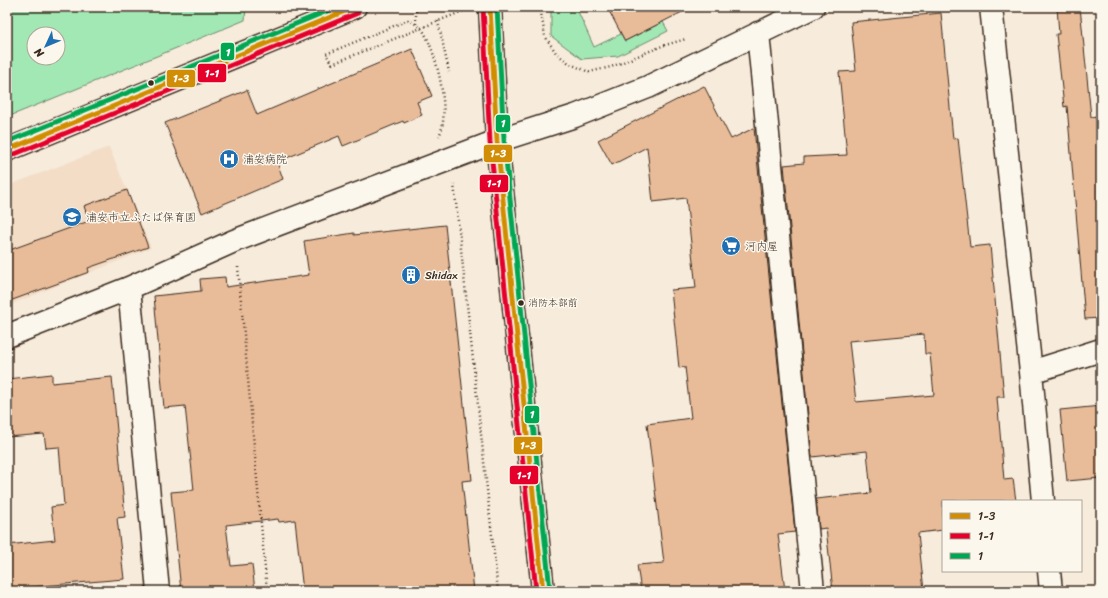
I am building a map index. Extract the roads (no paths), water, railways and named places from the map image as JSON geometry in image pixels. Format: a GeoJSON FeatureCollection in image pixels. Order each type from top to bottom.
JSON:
{"type":"FeatureCollection","features":[{"type":"Feature","properties":{"kind":"street"},"geometry":{"type":"LineString","coordinates":[[7,150],[355,7]]}},
{"type":"Feature","properties":{"kind":"street"},"geometry":{"type":"LineString","coordinates":[[490,7],[496,141],[543,591]]}},
{"type":"Feature","properties":{"kind":"street"},"geometry":{"type":"LineString","coordinates":[[7,336],[129,288],[234,241],[496,141],[575,116],[648,87],[813,7]]}},
{"type":"Feature","properties":{"kind":"street"},"geometry":{"type":"LineString","coordinates":[[991,7],[1031,372],[1043,500]]}},
{"type":"Feature","properties":{"kind":"street"},"geometry":{"type":"LineString","coordinates":[[758,33],[813,591]]}},
{"type":"Feature","properties":{"kind":"street"},"geometry":{"type":"LineString","coordinates":[[129,288],[158,591]]}},
{"type":"Feature","properties":{"kind":"street"},"geometry":{"type":"LineString","coordinates":[[1031,372],[1101,350]]}},
{"type":"Feature","properties":{"kind":"street"},"geometry":{"type":"LineString","coordinates":[[1049,572],[1051,591]]}},
{"type":"Feature","properties":{"kind":"place","name":"浦安病院"},"geometry":{"type":"Point","coordinates":[229,159]}},
{"type":"Feature","properties":{"kind":"place","name":"浦安市立ふたば保育園"},"geometry":{"type":"Point","coordinates":[72,217]}},
{"type":"Feature","properties":{"kind":"place","name":"河内屋"},"geometry":{"type":"Point","coordinates":[731,246]}},
{"type":"Feature","properties":{"kind":"place","name":"Shidax"},"geometry":{"type":"Point","coordinates":[411,275]}},
{"type":"Feature","properties":{"kind":"place","name":"消防本部前"},"geometry":{"type":"Point","coordinates":[521,303]}}]}
